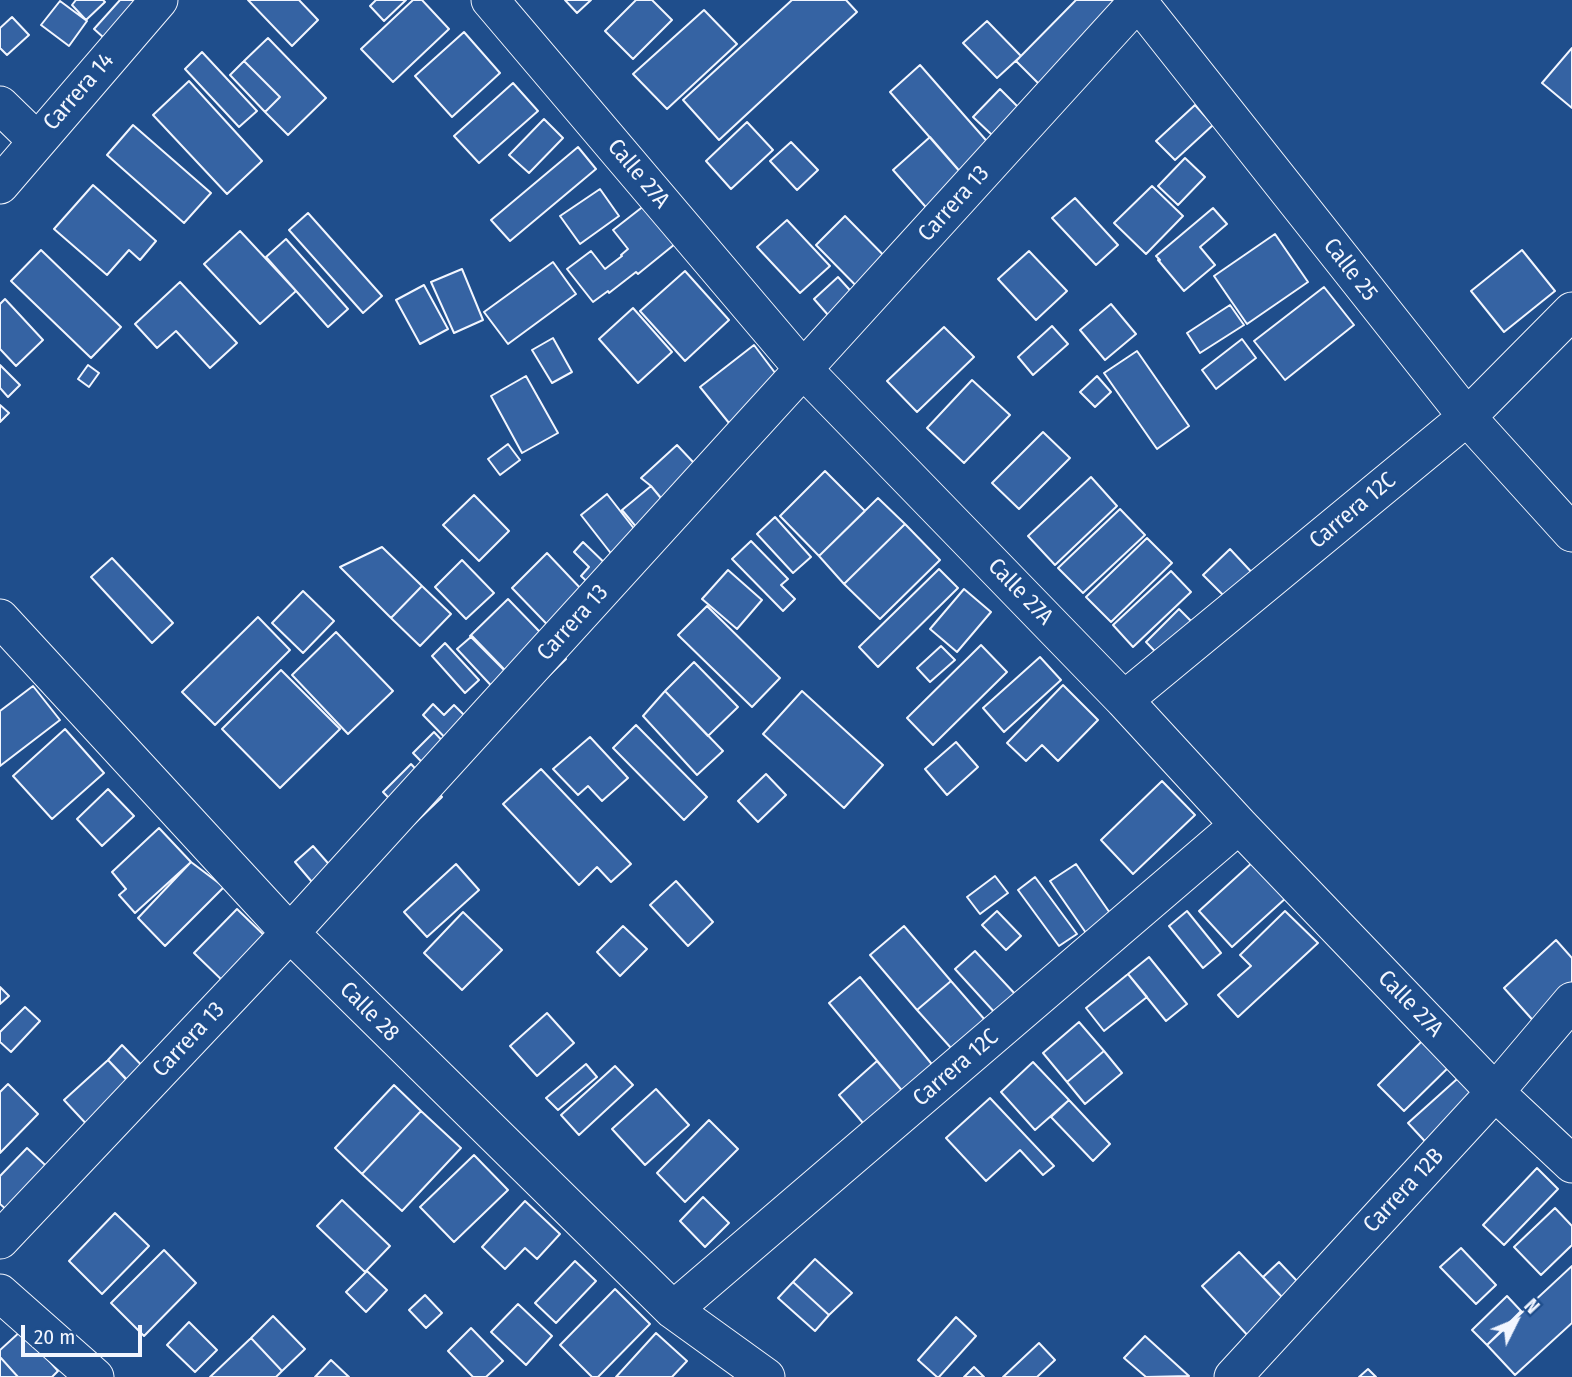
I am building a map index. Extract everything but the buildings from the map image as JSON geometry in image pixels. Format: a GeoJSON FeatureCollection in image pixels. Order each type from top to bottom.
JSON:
{"type":"FeatureCollection","features":[{"type":"Feature","properties":{"kind":"street","name":"Carrera 14"},"geometry":{"type":"LineString","coordinates":[[0,185],[159,0]]}},
{"type":"Feature","properties":{"kind":"street","name":"Calle 27A"},"geometry":{"type":"LineString","coordinates":[[490,0],[804,370],[1124,700],[1239,825],[1495,1092],[1572,1164]]}},
{"type":"Feature","properties":{"kind":"street","name":"Carrera 13"},"geometry":{"type":"LineString","coordinates":[[0,1240],[290,933],[1138,0]]}},
{"type":"Feature","properties":{"kind":"street","name":"Calle 25"},"geometry":{"type":"LineString","coordinates":[[1138,0],[1466,417],[1572,533]]}},
{"type":"Feature","properties":{"kind":"street"},"geometry":{"type":"LineString","coordinates":[[0,105],[37,141]]}},
{"type":"Feature","properties":{"kind":"street","name":"Carrera 12C"},"geometry":{"type":"LineString","coordinates":[[1124,700],[1466,417],[1572,311]]}},
{"type":"Feature","properties":{"kind":"street","name":"Calle 28"},"geometry":{"type":"LineString","coordinates":[[0,618],[290,933],[673,1310],[763,1376]]}},
{"type":"Feature","properties":{"kind":"street","name":"Carrera 12C"},"geometry":{"type":"LineString","coordinates":[[673,1310],[1239,825]]}},
{"type":"Feature","properties":{"kind":"street","name":"Carrera 12B"},"geometry":{"type":"LineString","coordinates":[[1233,1377],[1495,1092],[1572,1001]]}},
{"type":"Feature","properties":{"kind":"street"},"geometry":{"type":"LineString","coordinates":[[0,1293],[95,1377]]}}]}
